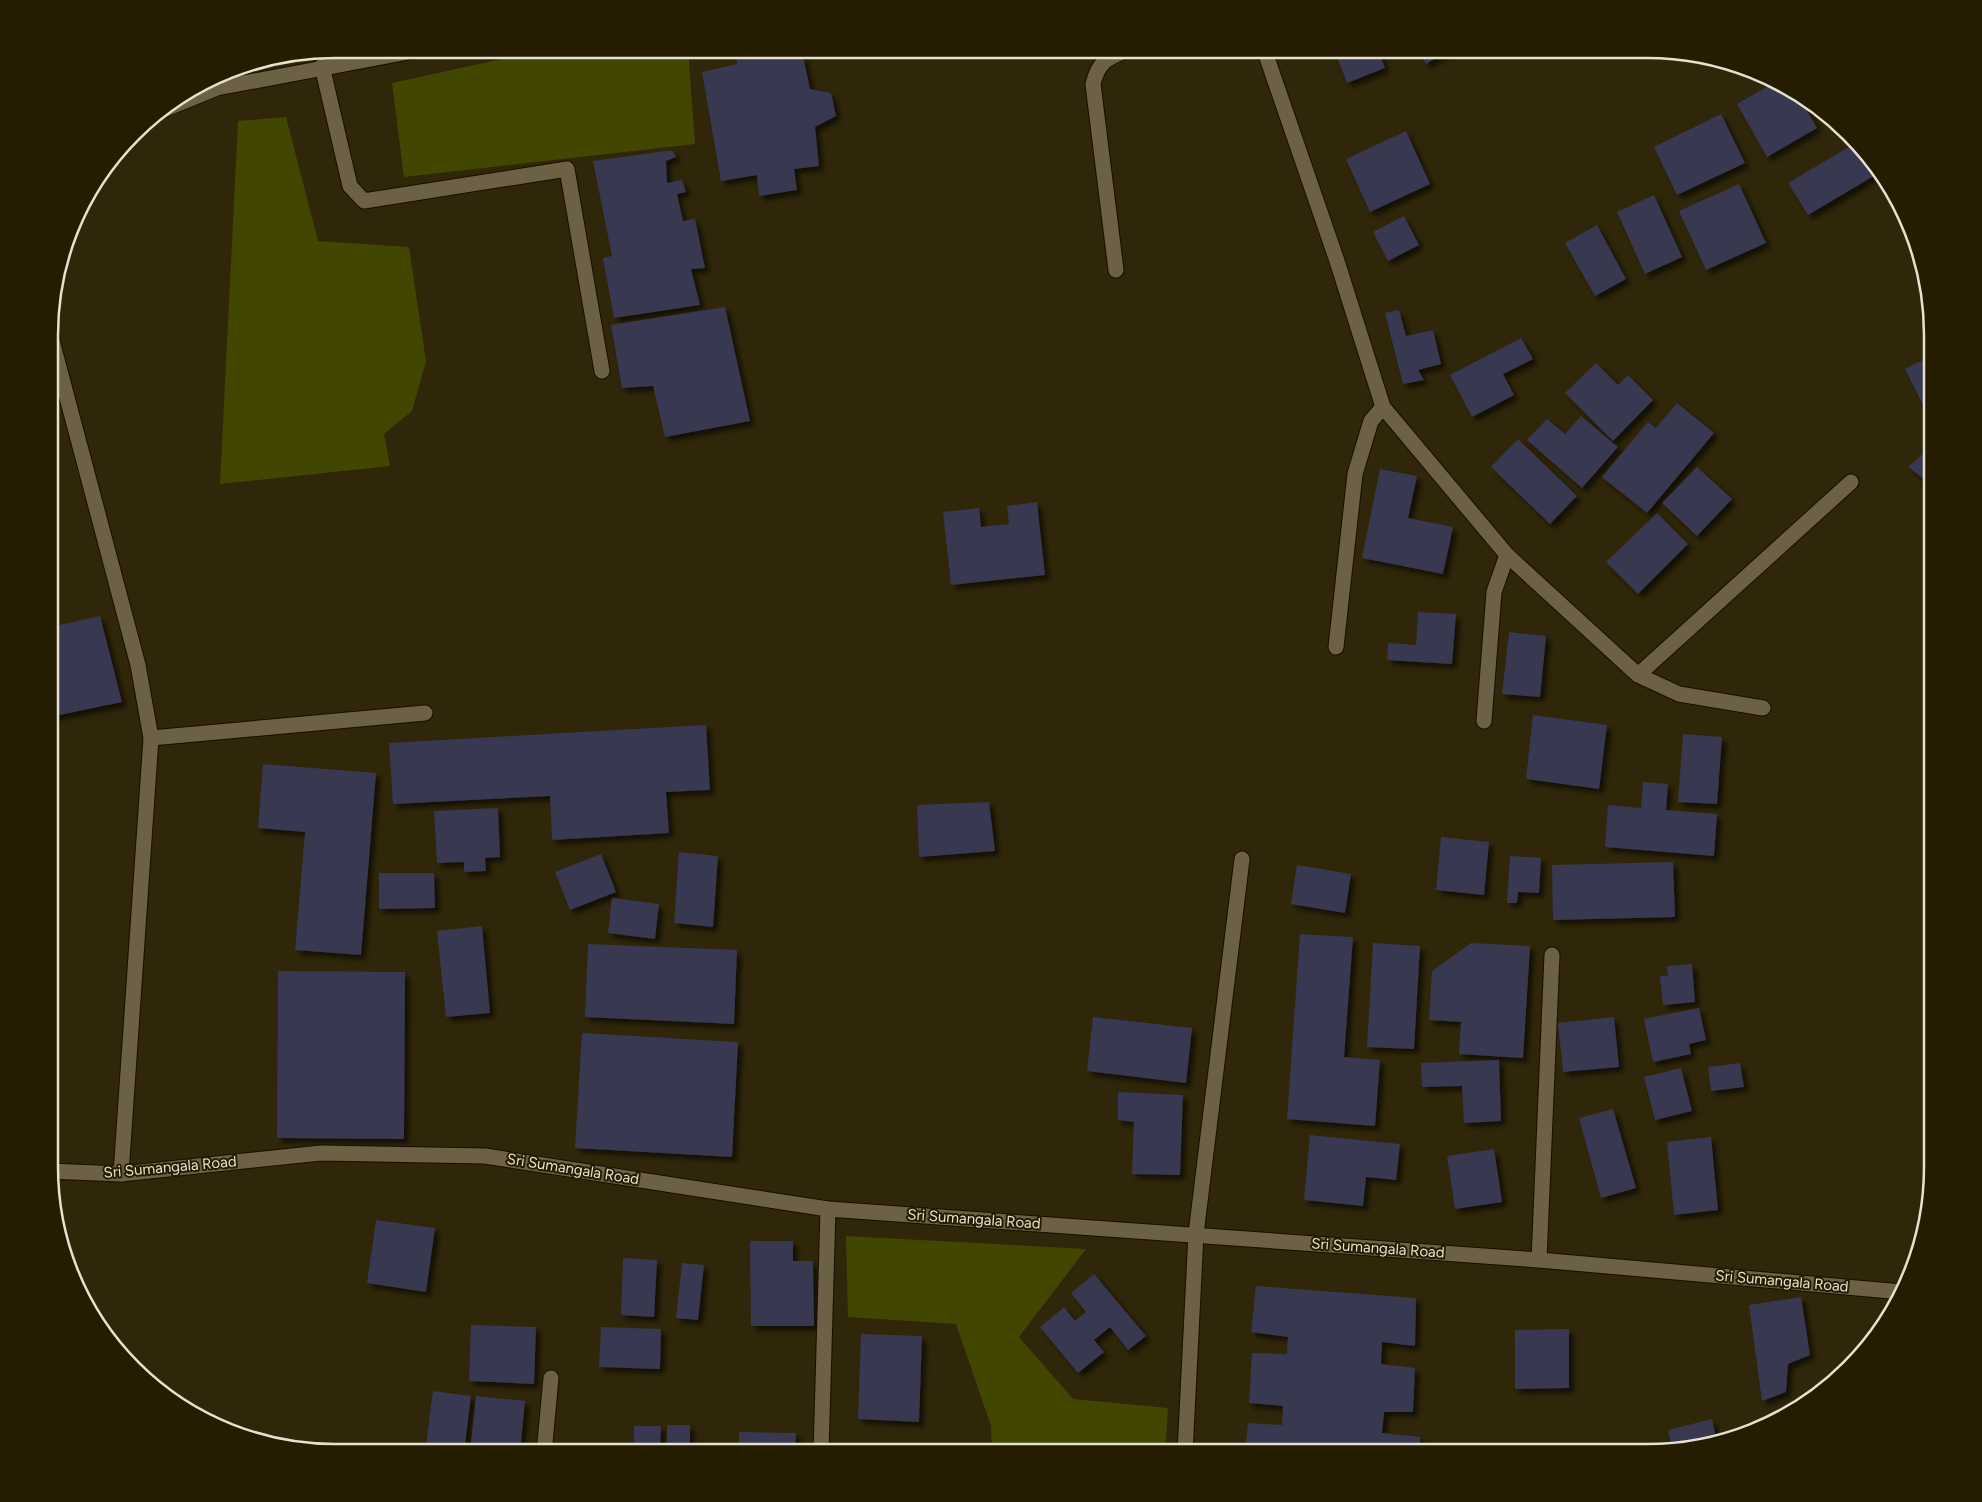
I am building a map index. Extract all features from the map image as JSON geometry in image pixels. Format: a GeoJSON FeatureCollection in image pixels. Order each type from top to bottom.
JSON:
{"type":"FeatureCollection","features":[{"type":"Feature","properties":{"kind":"street"},"geometry":{"type":"LineString","coordinates":[[217,84],[376,57]]}},
{"type":"Feature","properties":{"kind":"street"},"geometry":{"type":"LineString","coordinates":[[1109,57],[1097,69],[1094,84],[1116,270]]}},
{"type":"Feature","properties":{"kind":"street"},"geometry":{"type":"LineString","coordinates":[[1267,57],[1337,261],[1383,406],[1507,555],[1638,674],[1679,694],[1763,708]]}},
{"type":"Feature","properties":{"kind":"street"},"geometry":{"type":"LineString","coordinates":[[322,66],[350,186],[364,202],[567,169],[602,371]]}},
{"type":"Feature","properties":{"kind":"street"},"geometry":{"type":"LineString","coordinates":[[57,360],[138,665],[151,738],[121,1174]]}},
{"type":"Feature","properties":{"kind":"street"},"geometry":{"type":"LineString","coordinates":[[1336,647],[1355,474],[1371,421],[1383,406]]}},
{"type":"Feature","properties":{"kind":"street"},"geometry":{"type":"LineString","coordinates":[[1638,674],[1851,482]]}},
{"type":"Feature","properties":{"kind":"street"},"geometry":{"type":"LineString","coordinates":[[1484,721],[1494,592],[1507,555]]}},
{"type":"Feature","properties":{"kind":"street"},"geometry":{"type":"LineString","coordinates":[[151,738],[425,713]]}},
{"type":"Feature","properties":{"kind":"street"},"geometry":{"type":"LineString","coordinates":[[1185,1444],[1196,1234],[1242,860]]}},
{"type":"Feature","properties":{"kind":"street"},"geometry":{"type":"LineString","coordinates":[[1539,1260],[1552,955]]}},
{"type":"Feature","properties":{"kind":"street","name":"Sri Sumangala Road"},"geometry":{"type":"LineString","coordinates":[[57,1171],[121,1174],[321,1153],[485,1156],[828,1209],[1539,1260],[1895,1291]]}},
{"type":"Feature","properties":{"kind":"street"},"geometry":{"type":"LineString","coordinates":[[821,1444],[828,1209]]}},
{"type":"Feature","properties":{"kind":"street"},"geometry":{"type":"LineString","coordinates":[[545,1444],[551,1378]]}},
{"type":"Feature","properties":{"kind":"shaded area"},"geometry":{"type":"Polygon","coordinates":[[[511,57],[689,57],[695,144],[404,177],[392,83],[511,57]]]}},
{"type":"Feature","properties":{"kind":"shaded area"},"geometry":{"type":"Polygon","coordinates":[[[286,117],[318,241],[409,247],[426,361],[412,411],[384,434],[390,466],[220,484],[238,121],[286,117]]]}},
{"type":"Feature","properties":{"kind":"shaded area"},"geometry":{"type":"Polygon","coordinates":[[[846,1236],[1086,1249],[1019,1337],[1073,1399],[1168,1408],[1166,1444],[992,1444],[991,1426],[956,1324],[848,1317],[846,1236]]]}},
{"type":"Feature","properties":{"kind":"building"},"geometry":{"type":"Polygon","coordinates":[[[736,57],[777,57],[778,59],[803,57],[810,89],[831,93],[836,116],[815,127],[819,166],[794,169],[797,190],[759,196],[757,175],[721,181],[702,72],[737,64],[736,57]]]}},
{"type":"Feature","properties":{"kind":"building"},"geometry":{"type":"Polygon","coordinates":[[[1337,57],[1381,57],[1385,68],[1347,83],[1337,57]]]}},
{"type":"Feature","properties":{"kind":"building"},"geometry":{"type":"Polygon","coordinates":[[[1422,57],[1438,57],[1426,64],[1422,57]]]}},
{"type":"Feature","properties":{"kind":"building"},"geometry":{"type":"Polygon","coordinates":[[[1769,86],[1805,107],[1817,128],[1767,157],[1737,104],[1769,86]]]}},
{"type":"Feature","properties":{"kind":"building"},"geometry":{"type":"Polygon","coordinates":[[[1721,114],[1745,163],[1677,195],[1654,147],[1721,114]]]}},
{"type":"Feature","properties":{"kind":"building"},"geometry":{"type":"Polygon","coordinates":[[[1406,131],[1430,184],[1370,212],[1346,159],[1406,131]]]}},
{"type":"Feature","properties":{"kind":"building"},"geometry":{"type":"Polygon","coordinates":[[[1850,146],[1874,176],[1808,215],[1788,183],[1850,146]]]}},
{"type":"Feature","properties":{"kind":"building"},"geometry":{"type":"Polygon","coordinates":[[[673,151],[676,157],[666,161],[667,183],[682,180],[686,192],[677,194],[683,221],[695,219],[705,268],[691,269],[700,305],[614,318],[603,258],[612,256],[593,161],[673,151]]]}},
{"type":"Feature","properties":{"kind":"building"},"geometry":{"type":"Polygon","coordinates":[[[1739,184],[1766,243],[1706,270],[1679,211],[1739,184]]]}},
{"type":"Feature","properties":{"kind":"building"},"geometry":{"type":"Polygon","coordinates":[[[1654,195],[1682,257],[1645,274],[1617,212],[1654,195]]]}},
{"type":"Feature","properties":{"kind":"building"},"geometry":{"type":"Polygon","coordinates":[[[1404,216],[1419,245],[1388,261],[1373,232],[1404,216]]]}},
{"type":"Feature","properties":{"kind":"building"},"geometry":{"type":"Polygon","coordinates":[[[1597,225],[1626,279],[1595,296],[1565,243],[1597,225]]]}},
{"type":"Feature","properties":{"kind":"building"},"geometry":{"type":"Polygon","coordinates":[[[725,307],[750,421],[665,437],[653,386],[622,388],[611,325],[725,307]]]}},
{"type":"Feature","properties":{"kind":"building"},"geometry":{"type":"Polygon","coordinates":[[[1399,310],[1406,336],[1433,330],[1441,364],[1418,370],[1424,380],[1403,384],[1385,313],[1399,310]]]}},
{"type":"Feature","properties":{"kind":"building"},"geometry":{"type":"Polygon","coordinates":[[[1521,338],[1533,359],[1503,374],[1514,395],[1472,417],[1450,375],[1521,338]]]}},
{"type":"Feature","properties":{"kind":"building"},"geometry":{"type":"Polygon","coordinates":[[[1924,360],[1924,404],[1923,405],[1905,369],[1924,360]]]}},
{"type":"Feature","properties":{"kind":"building"},"geometry":{"type":"Polygon","coordinates":[[[1596,363],[1618,385],[1628,375],[1653,400],[1613,441],[1565,393],[1596,363]]]}},
{"type":"Feature","properties":{"kind":"building"},"geometry":{"type":"Polygon","coordinates":[[[1677,403],[1714,433],[1647,513],[1602,477],[1648,422],[1656,428],[1677,403]]]}},
{"type":"Feature","properties":{"kind":"building"},"geometry":{"type":"Polygon","coordinates":[[[1581,416],[1618,447],[1582,488],[1527,440],[1547,419],[1565,434],[1581,416]]]}},
{"type":"Feature","properties":{"kind":"building"},"geometry":{"type":"Polygon","coordinates":[[[1518,439],[1577,496],[1550,524],[1491,467],[1518,439]]]}},
{"type":"Feature","properties":{"kind":"building"},"geometry":{"type":"Polygon","coordinates":[[[1924,453],[1924,479],[1908,467],[1924,453]]]}},
{"type":"Feature","properties":{"kind":"building"},"geometry":{"type":"Polygon","coordinates":[[[1697,467],[1732,499],[1697,536],[1662,503],[1697,467]]]}},
{"type":"Feature","properties":{"kind":"building"},"geometry":{"type":"Polygon","coordinates":[[[1380,469],[1417,476],[1408,518],[1453,527],[1443,574],[1362,558],[1380,469]]]}},
{"type":"Feature","properties":{"kind":"building"},"geometry":{"type":"Polygon","coordinates":[[[1037,502],[1045,575],[951,585],[943,512],[979,508],[981,527],[1009,524],[1007,506],[1037,502]]]}},
{"type":"Feature","properties":{"kind":"building"},"geometry":{"type":"Polygon","coordinates":[[[1657,513],[1688,544],[1638,594],[1606,562],[1657,513]]]}},
{"type":"Feature","properties":{"kind":"building"},"geometry":{"type":"Polygon","coordinates":[[[1418,612],[1456,614],[1452,664],[1387,660],[1388,643],[1416,645],[1418,612]]]}},
{"type":"Feature","properties":{"kind":"building"},"geometry":{"type":"Polygon","coordinates":[[[100,616],[122,702],[57,716],[57,626],[100,616]]]}},
{"type":"Feature","properties":{"kind":"building"},"geometry":{"type":"Polygon","coordinates":[[[1509,632],[1546,636],[1540,697],[1502,694],[1509,632]]]}},
{"type":"Feature","properties":{"kind":"building"},"geometry":{"type":"Polygon","coordinates":[[[1533,715],[1607,725],[1599,789],[1526,779],[1533,715]]]}},
{"type":"Feature","properties":{"kind":"building"},"geometry":{"type":"Polygon","coordinates":[[[706,725],[710,790],[666,792],[669,833],[552,840],[550,796],[393,804],[389,743],[706,725]]]}},
{"type":"Feature","properties":{"kind":"building"},"geometry":{"type":"Polygon","coordinates":[[[1683,734],[1722,737],[1717,804],[1678,802],[1683,734]]]}},
{"type":"Feature","properties":{"kind":"building"},"geometry":{"type":"Polygon","coordinates":[[[263,764],[376,773],[361,955],[295,950],[305,832],[258,828],[263,764]]]}},
{"type":"Feature","properties":{"kind":"building"},"geometry":{"type":"Polygon","coordinates":[[[1643,782],[1668,784],[1666,810],[1717,814],[1714,856],[1605,847],[1608,805],[1641,808],[1643,782]]]}},
{"type":"Feature","properties":{"kind":"building"},"geometry":{"type":"Polygon","coordinates":[[[989,802],[995,851],[919,857],[917,805],[989,802]]]}},
{"type":"Feature","properties":{"kind":"building"},"geometry":{"type":"Polygon","coordinates":[[[498,808],[500,857],[485,858],[486,871],[464,872],[464,862],[437,863],[434,811],[498,808]]]}},
{"type":"Feature","properties":{"kind":"building"},"geometry":{"type":"Polygon","coordinates":[[[1441,837],[1489,842],[1484,895],[1436,890],[1441,837]]]}},
{"type":"Feature","properties":{"kind":"building"},"geometry":{"type":"Polygon","coordinates":[[[679,852],[718,856],[713,927],[674,923],[679,852]]]}},
{"type":"Feature","properties":{"kind":"building"},"geometry":{"type":"Polygon","coordinates":[[[601,854],[616,892],[570,910],[555,872],[601,854]]]}},
{"type":"Feature","properties":{"kind":"building"},"geometry":{"type":"Polygon","coordinates":[[[1510,856],[1541,858],[1539,893],[1518,892],[1517,903],[1507,903],[1510,856]]]}},
{"type":"Feature","properties":{"kind":"building"},"geometry":{"type":"Polygon","coordinates":[[[1673,862],[1675,917],[1553,920],[1552,865],[1673,862]]]}},
{"type":"Feature","properties":{"kind":"building"},"geometry":{"type":"Polygon","coordinates":[[[1297,865],[1351,874],[1345,913],[1291,904],[1297,865]]]}},
{"type":"Feature","properties":{"kind":"building"},"geometry":{"type":"Polygon","coordinates":[[[379,873],[434,873],[435,908],[379,909],[379,873]]]}},
{"type":"Feature","properties":{"kind":"building"},"geometry":{"type":"Polygon","coordinates":[[[612,898],[659,904],[655,939],[608,933],[612,898]]]}},
{"type":"Feature","properties":{"kind":"building"},"geometry":{"type":"Polygon","coordinates":[[[482,926],[490,1013],[446,1017],[437,931],[482,926]]]}},
{"type":"Feature","properties":{"kind":"building"},"geometry":{"type":"Polygon","coordinates":[[[1300,934],[1353,937],[1344,1057],[1380,1060],[1375,1126],[1287,1119],[1300,934]]]}},
{"type":"Feature","properties":{"kind":"building"},"geometry":{"type":"Polygon","coordinates":[[[1373,943],[1420,946],[1414,1049],[1367,1047],[1373,943]]]}},
{"type":"Feature","properties":{"kind":"building"},"geometry":{"type":"Polygon","coordinates":[[[1471,943],[1530,946],[1523,1058],[1459,1054],[1461,1022],[1429,1020],[1432,971],[1471,943]]]}},
{"type":"Feature","properties":{"kind":"building"},"geometry":{"type":"Polygon","coordinates":[[[588,944],[737,950],[734,1024],[585,1017],[588,944]]]}},
{"type":"Feature","properties":{"kind":"building"},"geometry":{"type":"Polygon","coordinates":[[[1692,964],[1695,1002],[1663,1005],[1660,976],[1668,976],[1667,966],[1692,964]]]}},
{"type":"Feature","properties":{"kind":"building"},"geometry":{"type":"Polygon","coordinates":[[[278,971],[405,972],[404,1139],[277,1138],[278,971]]]}},
{"type":"Feature","properties":{"kind":"building"},"geometry":{"type":"Polygon","coordinates":[[[1699,1008],[1706,1040],[1689,1044],[1691,1054],[1653,1062],[1644,1019],[1699,1008]]]}},
{"type":"Feature","properties":{"kind":"building"},"geometry":{"type":"Polygon","coordinates":[[[1093,1017],[1192,1028],[1186,1083],[1087,1071],[1093,1017]]]}},
{"type":"Feature","properties":{"kind":"building"},"geometry":{"type":"Polygon","coordinates":[[[1614,1017],[1619,1067],[1563,1072],[1558,1023],[1614,1017]]]}},
{"type":"Feature","properties":{"kind":"building"},"geometry":{"type":"Polygon","coordinates":[[[582,1033],[738,1042],[732,1157],[575,1148],[582,1033]]]}},
{"type":"Feature","properties":{"kind":"building"},"geometry":{"type":"Polygon","coordinates":[[[1499,1060],[1501,1121],[1464,1123],[1462,1086],[1422,1087],[1421,1063],[1499,1060]]]}},
{"type":"Feature","properties":{"kind":"building"},"geometry":{"type":"Polygon","coordinates":[[[1740,1063],[1744,1087],[1711,1091],[1708,1067],[1740,1063]]]}},
{"type":"Feature","properties":{"kind":"building"},"geometry":{"type":"Polygon","coordinates":[[[1681,1068],[1692,1111],[1655,1120],[1644,1077],[1681,1068]]]}},
{"type":"Feature","properties":{"kind":"building"},"geometry":{"type":"Polygon","coordinates":[[[1118,1092],[1183,1095],[1180,1175],[1132,1174],[1134,1122],[1118,1120],[1118,1092]]]}},
{"type":"Feature","properties":{"kind":"building"},"geometry":{"type":"Polygon","coordinates":[[[1613,1109],[1636,1188],[1601,1198],[1579,1118],[1613,1109]]]}},
{"type":"Feature","properties":{"kind":"building"},"geometry":{"type":"Polygon","coordinates":[[[1310,1135],[1400,1144],[1396,1180],[1366,1177],[1363,1206],[1304,1200],[1310,1135]]]}},
{"type":"Feature","properties":{"kind":"building"},"geometry":{"type":"Polygon","coordinates":[[[1711,1137],[1718,1210],[1674,1215],[1667,1142],[1711,1137]]]}},
{"type":"Feature","properties":{"kind":"building"},"geometry":{"type":"Polygon","coordinates":[[[1494,1149],[1502,1202],[1455,1209],[1447,1156],[1494,1149]]]}},
{"type":"Feature","properties":{"kind":"building"},"geometry":{"type":"Polygon","coordinates":[[[376,1220],[435,1228],[426,1292],[367,1283],[376,1220]]]}},
{"type":"Feature","properties":{"kind":"building"},"geometry":{"type":"Polygon","coordinates":[[[750,1241],[793,1241],[793,1261],[813,1261],[814,1326],[751,1326],[750,1241]]]}},
{"type":"Feature","properties":{"kind":"building"},"geometry":{"type":"Polygon","coordinates":[[[623,1258],[657,1260],[654,1317],[621,1315],[623,1258]]]}},
{"type":"Feature","properties":{"kind":"building"},"geometry":{"type":"Polygon","coordinates":[[[682,1263],[704,1265],[698,1320],[676,1318],[682,1263]]]}},
{"type":"Feature","properties":{"kind":"building"},"geometry":{"type":"Polygon","coordinates":[[[1094,1274],[1146,1336],[1128,1350],[1110,1327],[1094,1340],[1104,1352],[1078,1373],[1040,1327],[1064,1307],[1075,1321],[1086,1312],[1071,1293],[1094,1274]]]}},
{"type":"Feature","properties":{"kind":"building"},"geometry":{"type":"Polygon","coordinates":[[[1256,1286],[1416,1298],[1415,1346],[1382,1342],[1381,1364],[1415,1368],[1413,1412],[1384,1412],[1382,1433],[1420,1437],[1420,1444],[1246,1444],[1248,1423],[1282,1425],[1283,1406],[1249,1403],[1252,1353],[1287,1354],[1288,1337],[1251,1332],[1256,1286]]]}},
{"type":"Feature","properties":{"kind":"building"},"geometry":{"type":"Polygon","coordinates":[[[1801,1297],[1810,1355],[1788,1364],[1786,1392],[1762,1401],[1749,1305],[1801,1297]]]}},
{"type":"Feature","properties":{"kind":"building"},"geometry":{"type":"Polygon","coordinates":[[[471,1325],[536,1327],[534,1384],[469,1381],[471,1325]]]}},
{"type":"Feature","properties":{"kind":"building"},"geometry":{"type":"Polygon","coordinates":[[[601,1327],[661,1329],[660,1369],[599,1367],[601,1327]]]}},
{"type":"Feature","properties":{"kind":"building"},"geometry":{"type":"Polygon","coordinates":[[[1569,1329],[1569,1388],[1515,1389],[1515,1330],[1569,1329]]]}},
{"type":"Feature","properties":{"kind":"building"},"geometry":{"type":"Polygon","coordinates":[[[861,1334],[922,1336],[919,1422],[858,1419],[861,1334]]]}},
{"type":"Feature","properties":{"kind":"building"},"geometry":{"type":"Polygon","coordinates":[[[433,1391],[471,1396],[465,1444],[426,1444],[433,1391]]]}},
{"type":"Feature","properties":{"kind":"building"},"geometry":{"type":"Polygon","coordinates":[[[476,1396],[525,1401],[521,1444],[471,1444],[476,1396]]]}},
{"type":"Feature","properties":{"kind":"building"},"geometry":{"type":"Polygon","coordinates":[[[1712,1419],[1715,1436],[1671,1443],[1668,1430],[1712,1419]]]}},
{"type":"Feature","properties":{"kind":"building"},"geometry":{"type":"Polygon","coordinates":[[[667,1425],[690,1425],[690,1444],[667,1444],[667,1425]]]}},
{"type":"Feature","properties":{"kind":"building"},"geometry":{"type":"Polygon","coordinates":[[[634,1426],[661,1426],[660,1444],[634,1444],[634,1426]]]}},
{"type":"Feature","properties":{"kind":"building"},"geometry":{"type":"Polygon","coordinates":[[[739,1432],[796,1433],[795,1444],[739,1444],[739,1432]]]}}]}
